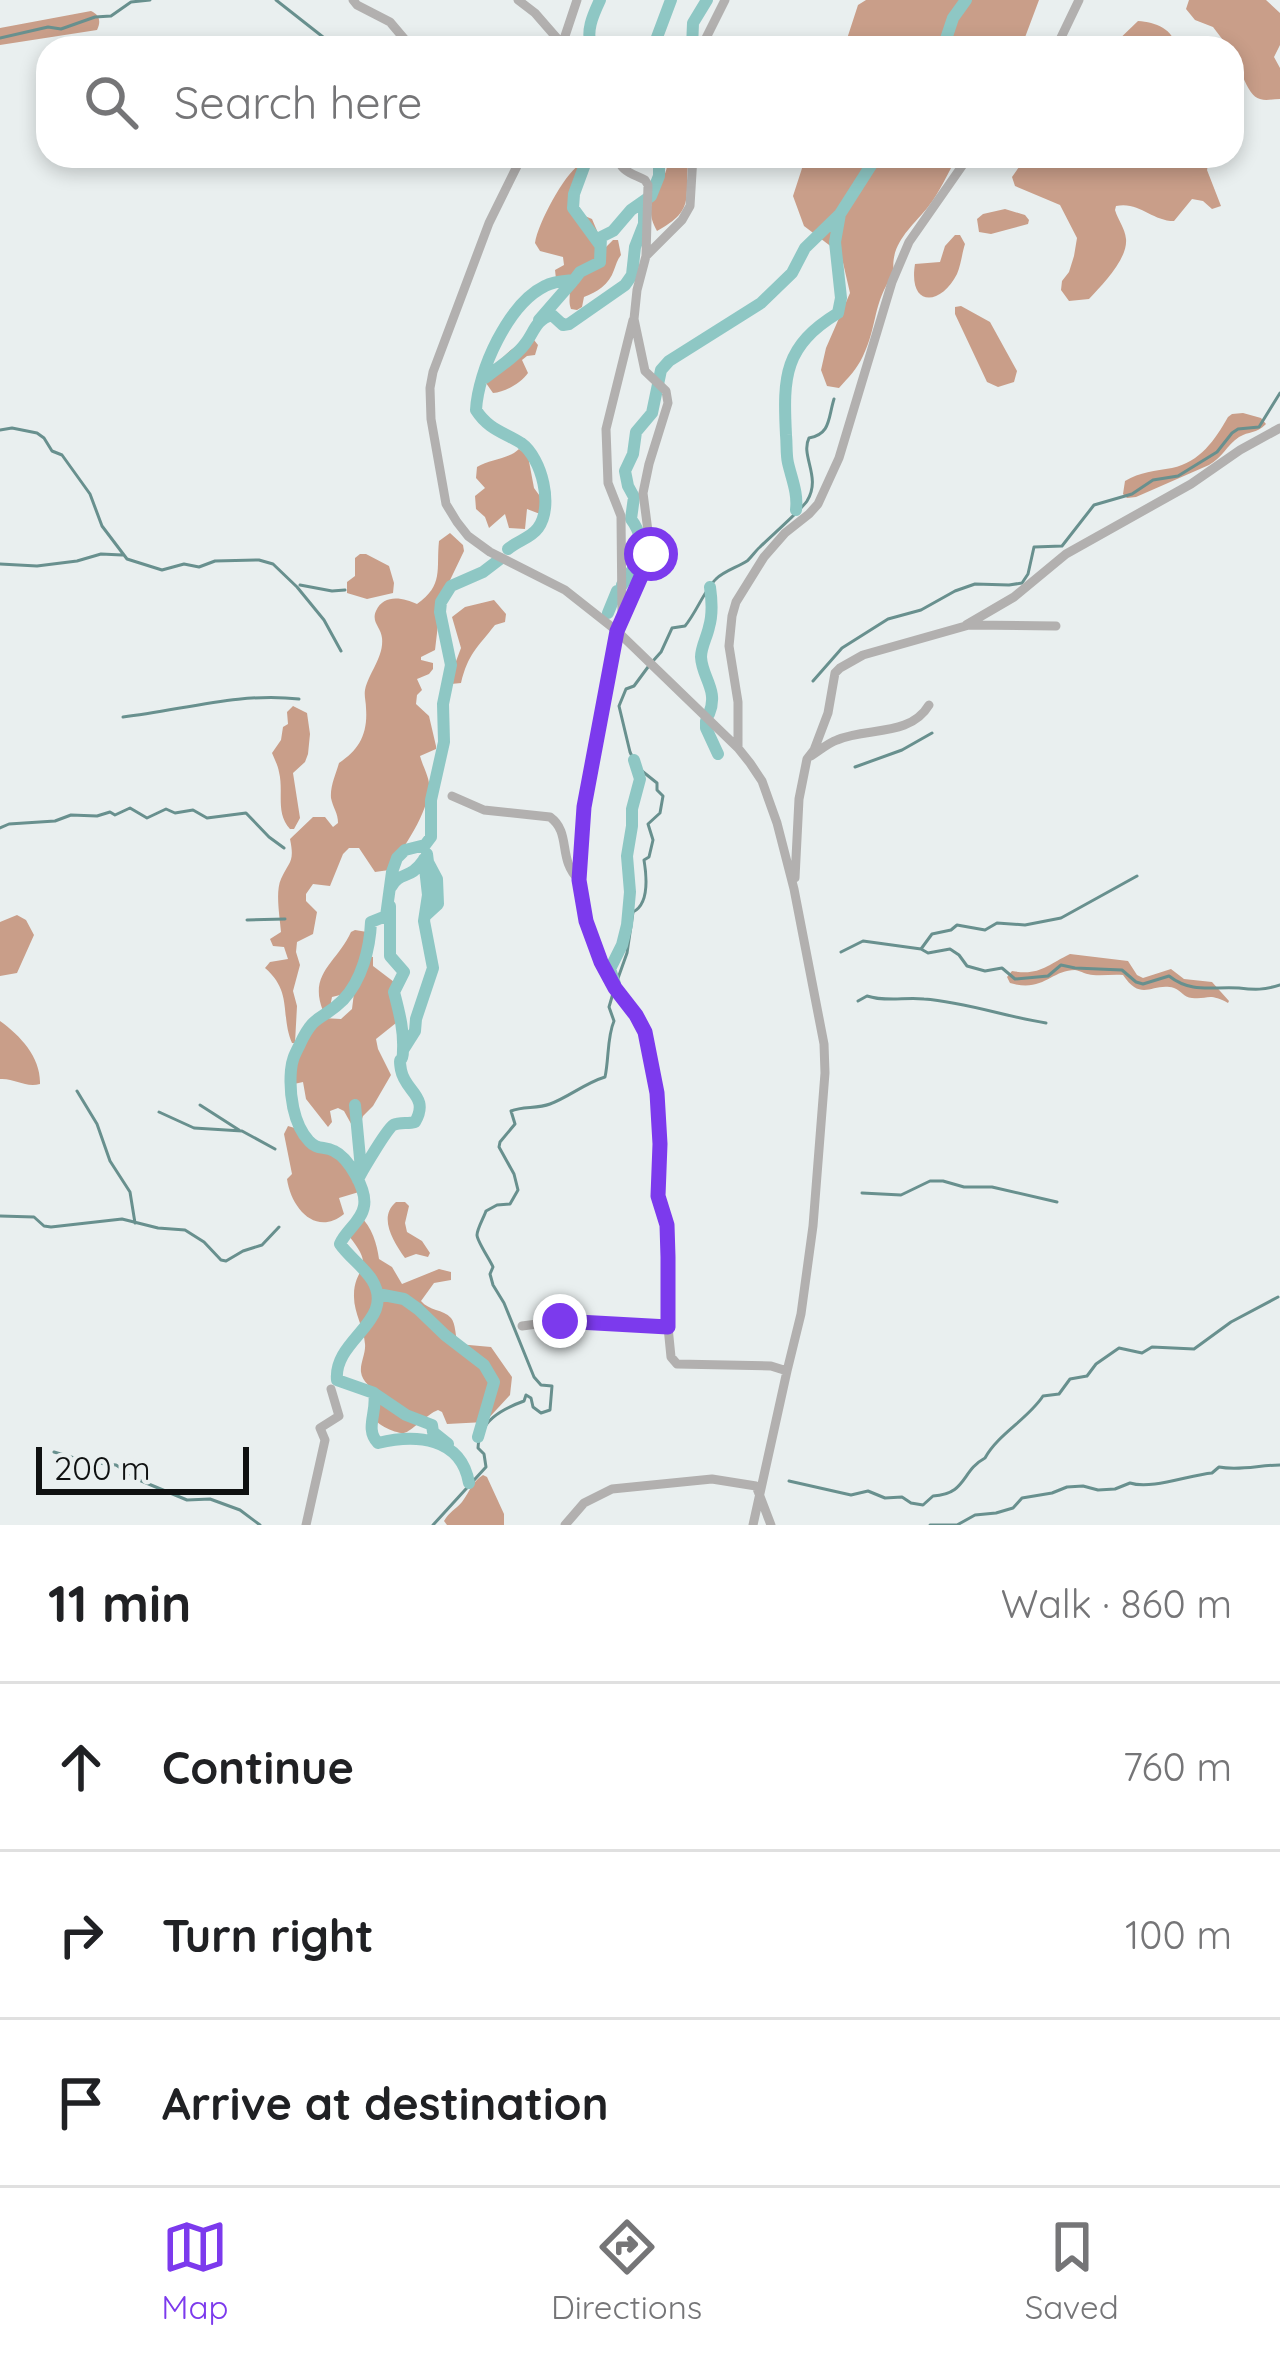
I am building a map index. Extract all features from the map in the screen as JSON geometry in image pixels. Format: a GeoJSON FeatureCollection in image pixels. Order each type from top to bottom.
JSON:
{"type":"FeatureCollection","features":[{"type":"Feature","properties":{"kind":"street"},"geometry":{"type":"LineString","coordinates":[[353,0],[390,22],[402,36]]}},
{"type":"Feature","properties":{"kind":"street"},"geometry":{"type":"LineString","coordinates":[[518,0],[553,36]]}},
{"type":"Feature","properties":{"kind":"street"},"geometry":{"type":"LineString","coordinates":[[565,36],[577,0]]}},
{"type":"Feature","properties":{"kind":"street"},"geometry":{"type":"LineString","coordinates":[[707,36],[725,0]]}},
{"type":"Feature","properties":{"kind":"street"},"geometry":{"type":"LineString","coordinates":[[1062,36],[1079,0]]}},
{"type":"Feature","properties":{"kind":"street"},"geometry":{"type":"LineString","coordinates":[[568,28],[571,36]]}},
{"type":"Feature","properties":{"kind":"street"},"geometry":{"type":"LineString","coordinates":[[516,168],[433,372],[431,419],[446,504],[469,536],[490,551],[565,590],[620,626],[738,748],[761,782],[777,823],[824,1045],[801,1314],[754,1525]]}},
{"type":"Feature","properties":{"kind":"street"},"geometry":{"type":"LineString","coordinates":[[622,168],[648,185],[646,256],[607,429],[608,483],[621,516],[620,626],[584,807],[579,880],[586,921],[601,962],[645,1032],[657,1093],[658,1196],[667,1225],[671,1357],[677,1364],[771,1366],[787,1371]]}},
{"type":"Feature","properties":{"kind":"street"},"geometry":{"type":"LineString","coordinates":[[646,256],[690,206],[692,168]]}},
{"type":"Feature","properties":{"kind":"street"},"geometry":{"type":"LineString","coordinates":[[738,748],[738,702],[729,646],[736,602],[758,565],[784,533],[809,514],[824,492],[849,428],[892,282],[909,242],[961,168]]}},
{"type":"Feature","properties":{"kind":"street"},"geometry":{"type":"LineString","coordinates":[[620,626],[651,554],[643,493],[668,404],[666,391],[645,371],[634,319]]}},
{"type":"Feature","properties":{"kind":"street"},"geometry":{"type":"LineString","coordinates":[[961,627],[1014,597],[1066,554],[1280,428]]}},
{"type":"Feature","properties":{"kind":"street"},"geometry":{"type":"LineString","coordinates":[[794,889],[799,799],[807,760],[828,713],[840,668],[863,655],[961,627],[1056,626]]}},
{"type":"Feature","properties":{"kind":"street"},"geometry":{"type":"LineString","coordinates":[[807,760],[838,739],[904,724],[923,714],[929,704]]}},
{"type":"Feature","properties":{"kind":"street"},"geometry":{"type":"LineString","coordinates":[[452,796],[484,810],[557,821],[568,869],[579,880]]}},
{"type":"Feature","properties":{"kind":"street"},"geometry":{"type":"LineString","coordinates":[[522,1326],[560,1321],[668,1327]]}},
{"type":"Feature","properties":{"kind":"street"},"geometry":{"type":"LineString","coordinates":[[306,1525],[325,1440],[320,1428],[339,1416],[331,1389]]}},
{"type":"Feature","properties":{"kind":"street"},"geometry":{"type":"LineString","coordinates":[[565,1525],[584,1503],[612,1489],[712,1479],[756,1486],[771,1525]]}},
{"type":"Feature","properties":{"kind":"shaded area"},"geometry":{"type":"Polygon","coordinates":[[[866,0],[1039,0],[1026,36],[848,36],[858,5],[866,0]]]}},
{"type":"Feature","properties":{"kind":"shaded area"},"geometry":{"type":"Polygon","coordinates":[[[1189,0],[1266,0],[1280,13],[1280,45],[1274,57],[1280,68],[1280,99],[1255,96],[1247,85],[1244,36],[1220,36],[1186,9],[1189,0]]]}},
{"type":"Feature","properties":{"kind":"shaded area"},"geometry":{"type":"Polygon","coordinates":[[[91,11],[99,19],[97,30],[0,45],[0,28],[91,11]]]}},
{"type":"Feature","properties":{"kind":"shaded area"},"geometry":{"type":"Polygon","coordinates":[[[1138,21],[1163,28],[1172,36],[1122,36],[1138,21]]]}},
{"type":"Feature","properties":{"kind":"shaded area"},"geometry":{"type":"Polygon","coordinates":[[[576,168],[586,169],[578,201],[580,214],[592,219],[599,249],[618,240],[621,255],[609,280],[584,297],[577,310],[571,309],[567,281],[556,279],[555,270],[564,265],[563,257],[540,251],[535,243],[566,179],[576,168]]]}},
{"type":"Feature","properties":{"kind":"shaded area"},"geometry":{"type":"Polygon","coordinates":[[[667,168],[688,168],[684,208],[657,231],[652,201],[667,168]]]}},
{"type":"Feature","properties":{"kind":"shaded area"},"geometry":{"type":"Polygon","coordinates":[[[802,168],[951,168],[898,245],[894,273],[882,295],[868,345],[839,388],[827,386],[821,370],[850,293],[841,254],[804,226],[793,196],[802,168]]]}},
{"type":"Feature","properties":{"kind":"shaded area"},"geometry":{"type":"Polygon","coordinates":[[[1018,168],[1207,168],[1221,206],[1212,209],[1192,199],[1174,221],[1132,206],[1116,206],[1126,239],[1123,255],[1089,299],[1069,301],[1061,290],[1062,281],[1069,272],[1077,238],[1060,205],[1015,186],[1012,177],[1018,168]]]}},
{"type":"Feature","properties":{"kind":"shaded area"},"geometry":{"type":"Polygon","coordinates":[[[1005,209],[1025,215],[1028,224],[991,234],[979,232],[977,219],[1005,209]]]}},
{"type":"Feature","properties":{"kind":"shaded area"},"geometry":{"type":"Polygon","coordinates":[[[955,235],[965,244],[957,274],[943,292],[927,298],[921,295],[916,289],[915,264],[940,262],[955,235]]]}},
{"type":"Feature","properties":{"kind":"shaded area"},"geometry":{"type":"Polygon","coordinates":[[[955,307],[990,322],[1017,371],[1014,382],[998,387],[987,382],[955,314],[955,307]]]}},
{"type":"Feature","properties":{"kind":"shaded area"},"geometry":{"type":"Polygon","coordinates":[[[534,340],[538,345],[535,355],[522,360],[528,373],[493,393],[486,383],[500,361],[517,346],[534,340]]]}},
{"type":"Feature","properties":{"kind":"shaded area"},"geometry":{"type":"Polygon","coordinates":[[[1243,413],[1266,424],[1239,437],[1209,465],[1136,497],[1123,494],[1125,481],[1131,478],[1191,461],[1212,442],[1228,417],[1243,413]]]}},
{"type":"Feature","properties":{"kind":"shaded area"},"geometry":{"type":"Polygon","coordinates":[[[519,449],[528,456],[544,511],[527,509],[525,529],[509,528],[505,514],[489,528],[476,509],[475,496],[485,488],[476,478],[477,467],[519,449]]]}},
{"type":"Feature","properties":{"kind":"shaded area"},"geometry":{"type":"Polygon","coordinates":[[[450,533],[464,551],[441,599],[435,650],[421,657],[433,663],[433,669],[417,679],[422,690],[416,704],[429,716],[436,746],[420,756],[429,783],[425,806],[389,870],[375,872],[359,848],[349,848],[330,886],[313,884],[306,894],[306,901],[317,912],[313,934],[297,942],[300,965],[293,991],[297,1006],[292,1043],[283,995],[265,968],[270,962],[288,959],[284,947],[273,946],[270,939],[281,932],[278,891],[291,857],[290,839],[313,817],[325,817],[333,827],[338,823],[331,789],[339,763],[364,733],[365,690],[382,645],[376,611],[389,599],[417,604],[426,597],[437,576],[439,541],[450,533]]]}},
{"type":"Feature","properties":{"kind":"shaded area"},"geometry":{"type":"Polygon","coordinates":[[[360,554],[389,566],[393,593],[367,599],[347,593],[360,554]]]}},
{"type":"Feature","properties":{"kind":"shaded area"},"geometry":{"type":"Polygon","coordinates":[[[494,600],[506,614],[505,622],[495,625],[474,652],[461,683],[451,684],[461,648],[452,617],[465,607],[494,600]]]}},
{"type":"Feature","properties":{"kind":"shaded area"},"geometry":{"type":"Polygon","coordinates":[[[293,706],[307,713],[310,734],[305,762],[293,773],[300,818],[290,829],[283,816],[272,753],[293,706]]]}},
{"type":"Feature","properties":{"kind":"shaded area"},"geometry":{"type":"Polygon","coordinates":[[[17,915],[26,920],[34,935],[17,973],[0,976],[0,922],[17,915]]]}},
{"type":"Feature","properties":{"kind":"shaded area"},"geometry":{"type":"Polygon","coordinates":[[[355,930],[369,935],[362,963],[344,994],[332,997],[330,1007],[323,1011],[319,998],[322,977],[355,930]]]}},
{"type":"Feature","properties":{"kind":"shaded area"},"geometry":{"type":"Polygon","coordinates":[[[1070,954],[1128,961],[1143,978],[1171,969],[1184,979],[1212,982],[1229,1001],[1189,997],[1166,987],[1142,990],[1123,975],[1075,970],[1031,985],[1010,983],[1007,977],[1012,971],[1043,969],[1070,954]]]}},
{"type":"Feature","properties":{"kind":"shaded area"},"geometry":{"type":"Polygon","coordinates":[[[369,956],[373,966],[394,982],[398,998],[396,1023],[376,1039],[391,1075],[359,1128],[354,1129],[338,1108],[330,1111],[328,1127],[306,1099],[303,1082],[294,1084],[296,1056],[322,1018],[341,1019],[352,1009],[355,985],[369,956]]]}},
{"type":"Feature","properties":{"kind":"shaded area"},"geometry":{"type":"Polygon","coordinates":[[[0,1021],[28,1048],[40,1084],[0,1079],[0,1021]]]}},
{"type":"Feature","properties":{"kind":"shaded area"},"geometry":{"type":"Polygon","coordinates":[[[288,1126],[298,1129],[311,1149],[337,1156],[357,1183],[359,1192],[339,1198],[344,1214],[334,1220],[315,1221],[306,1216],[289,1190],[287,1179],[292,1174],[284,1134],[288,1126]]]}},
{"type":"Feature","properties":{"kind":"shaded area"},"geometry":{"type":"Polygon","coordinates":[[[396,1202],[409,1206],[407,1232],[422,1241],[428,1257],[405,1258],[396,1244],[388,1215],[396,1202]]]}},
{"type":"Feature","properties":{"kind":"shaded area"},"geometry":{"type":"Polygon","coordinates":[[[360,1216],[373,1236],[379,1259],[392,1267],[402,1284],[439,1269],[451,1272],[451,1280],[434,1283],[421,1301],[451,1318],[458,1344],[491,1347],[512,1377],[510,1395],[485,1422],[447,1424],[438,1410],[401,1433],[373,1417],[379,1394],[362,1376],[365,1344],[354,1297],[363,1263],[349,1236],[360,1216]]]}},
{"type":"Feature","properties":{"kind":"shaded area"},"geometry":{"type":"Polygon","coordinates":[[[483,1475],[504,1514],[504,1525],[447,1525],[446,1518],[483,1475]]]}},
{"type":"Feature","properties":{"kind":"waterway"},"geometry":{"type":"LineString","coordinates":[[0,38],[48,27],[61,29],[111,16],[131,2],[150,0]]}},
{"type":"Feature","properties":{"kind":"waterway"},"geometry":{"type":"LineString","coordinates":[[276,0],[322,36]]}},
{"type":"Feature","properties":{"kind":"waterway"},"geometry":{"type":"LineString","coordinates":[[590,36],[600,0]]}},
{"type":"Feature","properties":{"kind":"waterway"},"geometry":{"type":"LineString","coordinates":[[658,36],[671,0]]}},
{"type":"Feature","properties":{"kind":"waterway"},"geometry":{"type":"LineString","coordinates":[[692,36],[693,23],[707,0]]}},
{"type":"Feature","properties":{"kind":"waterway"},"geometry":{"type":"LineString","coordinates":[[947,36],[966,0]]}},
{"type":"Feature","properties":{"kind":"waterway"},"geometry":{"type":"LineString","coordinates":[[584,168],[573,208],[600,245]]}},
{"type":"Feature","properties":{"kind":"waterway"},"geometry":{"type":"LineString","coordinates":[[508,549],[538,528],[545,496],[540,471],[528,450],[476,410],[489,358],[507,323],[531,295],[552,283],[574,280],[600,262],[601,237],[651,196],[659,168]]}},
{"type":"Feature","properties":{"kind":"waterway"},"geometry":{"type":"LineString","coordinates":[[796,510],[787,456],[787,379],[807,338],[838,313],[841,298],[835,242],[840,214],[869,168]]}},
{"type":"Feature","properties":{"kind":"waterway"},"geometry":{"type":"LineString","coordinates":[[485,378],[521,349],[542,320],[552,315],[563,325],[569,324],[625,285],[632,275],[644,214]]}},
{"type":"Feature","properties":{"kind":"waterway"},"geometry":{"type":"LineString","coordinates":[[622,585],[639,566],[640,547],[631,519],[634,497],[625,471],[636,432],[652,413],[661,370],[761,303],[792,273],[805,248],[840,214]]}},
{"type":"Feature","properties":{"kind":"waterway"},"geometry":{"type":"LineString","coordinates":[[539,320],[573,281]]}},
{"type":"Feature","properties":{"kind":"waterway"},"geometry":{"type":"LineString","coordinates":[[813,681],[842,648],[888,619],[921,610],[975,584],[1022,583],[1034,547],[1062,546],[1094,505],[1132,494],[1153,480],[1178,476],[1217,452],[1238,429],[1259,427],[1280,393]]}},
{"type":"Feature","properties":{"kind":"waterway"},"geometry":{"type":"LineString","coordinates":[[653,661],[672,628],[685,626],[716,579],[748,560],[807,501],[812,484],[807,445],[809,438],[825,429],[834,399]]}},
{"type":"Feature","properties":{"kind":"waterway"},"geometry":{"type":"LineString","coordinates":[[0,430],[37,433],[52,451],[62,455],[90,494],[102,526],[127,559],[162,570],[215,561],[273,564],[324,620],[341,651]]}},
{"type":"Feature","properties":{"kind":"waterway"},"geometry":{"type":"LineString","coordinates":[[0,564],[37,566],[101,554],[122,555]]}},
{"type":"Feature","properties":{"kind":"waterway"},"geometry":{"type":"LineString","coordinates":[[469,1483],[457,1456],[435,1442],[378,1443],[372,1432],[374,1393],[337,1380],[344,1353],[377,1307],[372,1280],[340,1244],[360,1216],[364,1199],[345,1160],[315,1146],[299,1126],[291,1079],[293,1060],[305,1034],[343,1000],[360,973],[371,922],[386,916],[397,858],[405,850],[425,845],[431,837],[431,800],[444,742],[443,704],[451,665],[441,602],[451,586],[500,559]]}},
{"type":"Feature","properties":{"kind":"waterway"},"geometry":{"type":"LineString","coordinates":[[300,585],[345,590]]}},
{"type":"Feature","properties":{"kind":"waterway"},"geometry":{"type":"LineString","coordinates":[[709,714],[712,698],[701,657],[711,617],[710,587]]}},
{"type":"Feature","properties":{"kind":"waterway"},"geometry":{"type":"LineString","coordinates":[[608,613],[617,591]]}},
{"type":"Feature","properties":{"kind":"waterway"},"geometry":{"type":"LineString","coordinates":[[617,981],[633,912],[644,897],[644,860],[653,840],[648,824],[660,813],[663,796],[657,783],[637,767],[619,706],[626,689],[648,667]]}},
{"type":"Feature","properties":{"kind":"waterway"},"geometry":{"type":"LineString","coordinates":[[123,717],[233,700],[299,699]]}},
{"type":"Feature","properties":{"kind":"waterway"},"geometry":{"type":"LineString","coordinates":[[706,721],[718,754]]}},
{"type":"Feature","properties":{"kind":"waterway"},"geometry":{"type":"LineString","coordinates":[[855,767],[932,733]]}},
{"type":"Feature","properties":{"kind":"waterway"},"geometry":{"type":"LineString","coordinates":[[615,984],[610,969],[627,925],[627,856],[640,779],[634,760]]}},
{"type":"Feature","properties":{"kind":"waterway"},"geometry":{"type":"LineString","coordinates":[[0,828],[71,815],[115,815],[130,808],[147,818],[166,809],[175,813],[193,810],[207,818],[246,813],[284,848]]}},
{"type":"Feature","properties":{"kind":"waterway"},"geometry":{"type":"LineString","coordinates":[[426,915],[438,904],[437,879],[427,854]]}},
{"type":"Feature","properties":{"kind":"waterway"},"geometry":{"type":"LineString","coordinates":[[403,1050],[415,1031],[433,968],[424,921],[428,895],[424,859]]}},
{"type":"Feature","properties":{"kind":"waterway"},"geometry":{"type":"LineString","coordinates":[[391,887],[423,861]]}},
{"type":"Feature","properties":{"kind":"waterway"},"geometry":{"type":"LineString","coordinates":[[841,952],[863,941],[921,949],[932,934],[957,925],[985,930],[997,923],[1025,925],[1061,918],[1137,876]]}},
{"type":"Feature","properties":{"kind":"waterway"},"geometry":{"type":"LineString","coordinates":[[358,1180],[390,1127],[415,1122],[420,1106],[400,1065],[403,1035],[394,992],[404,972],[390,956],[390,906]]}},
{"type":"Feature","properties":{"kind":"waterway"},"geometry":{"type":"LineString","coordinates":[[247,920],[285,919]]}},
{"type":"Feature","properties":{"kind":"waterway"},"geometry":{"type":"LineString","coordinates":[[921,949],[928,953],[950,949],[967,966],[985,971],[1002,968],[1015,979],[1048,976],[1061,965],[1122,970],[1143,984],[1169,976],[1203,988],[1280,985]]}},
{"type":"Feature","properties":{"kind":"waterway"},"geometry":{"type":"LineString","coordinates":[[433,1525],[486,1467],[479,1439],[493,1417],[524,1401],[526,1395],[541,1413],[550,1410],[552,1386],[541,1385],[534,1377],[493,1285],[493,1267],[477,1232],[486,1211],[510,1204],[518,1190],[499,1147],[515,1124],[511,1111],[550,1104],[605,1077],[614,990]]}},
{"type":"Feature","properties":{"kind":"waterway"},"geometry":{"type":"LineString","coordinates":[[858,1001],[867,996],[940,1001],[1046,1023]]}},
{"type":"Feature","properties":{"kind":"waterway"},"geometry":{"type":"LineString","coordinates":[[77,1091],[130,1192],[135,1223]]}},
{"type":"Feature","properties":{"kind":"waterway"},"geometry":{"type":"LineString","coordinates":[[200,1105],[239,1130]]}},
{"type":"Feature","properties":{"kind":"waterway"},"geometry":{"type":"LineString","coordinates":[[355,1105],[361,1169]]}},
{"type":"Feature","properties":{"kind":"waterway"},"geometry":{"type":"LineString","coordinates":[[159,1112],[194,1128],[242,1131],[275,1149]]}},
{"type":"Feature","properties":{"kind":"waterway"},"geometry":{"type":"LineString","coordinates":[[862,1193],[901,1195],[930,1181],[943,1181],[1057,1202]]}},
{"type":"Feature","properties":{"kind":"waterway"},"geometry":{"type":"LineString","coordinates":[[0,1216],[34,1217],[51,1227],[122,1219],[185,1230],[226,1261],[262,1245],[279,1227]]}},
{"type":"Feature","properties":{"kind":"waterway"},"geometry":{"type":"LineString","coordinates":[[378,1294],[404,1299],[484,1365],[494,1382],[478,1437]]}},
{"type":"Feature","properties":{"kind":"waterway"},"geometry":{"type":"LineString","coordinates":[[789,1481],[851,1495],[868,1491],[885,1498],[902,1497],[923,1505],[958,1487],[1043,1396],[1059,1394],[1070,1379],[1087,1376],[1119,1348],[1142,1353],[1152,1347],[1194,1349],[1278,1297]]}},
{"type":"Feature","properties":{"kind":"waterway"},"geometry":{"type":"LineString","coordinates":[[375,1394],[406,1415],[432,1425],[433,1432],[448,1444]]}},
{"type":"Feature","properties":{"kind":"waterway"},"geometry":{"type":"LineString","coordinates":[[54,1452],[116,1465],[187,1500],[210,1499],[240,1510],[260,1525]]}},
{"type":"Feature","properties":{"kind":"waterway"},"geometry":{"type":"LineString","coordinates":[[930,1525],[957,1525],[975,1515],[1013,1508],[1022,1498],[1067,1487],[1115,1489],[1212,1473],[1219,1467],[1280,1465]]}},
{"type":"Feature","properties":{"kind":"route"},"geometry":{"type":"LineString","coordinates":[[560,1321],[668,1327],[667,1225],[658,1196],[657,1093],[645,1032],[601,962],[586,921],[579,880],[584,807],[617,631],[651,554]]}}]}
